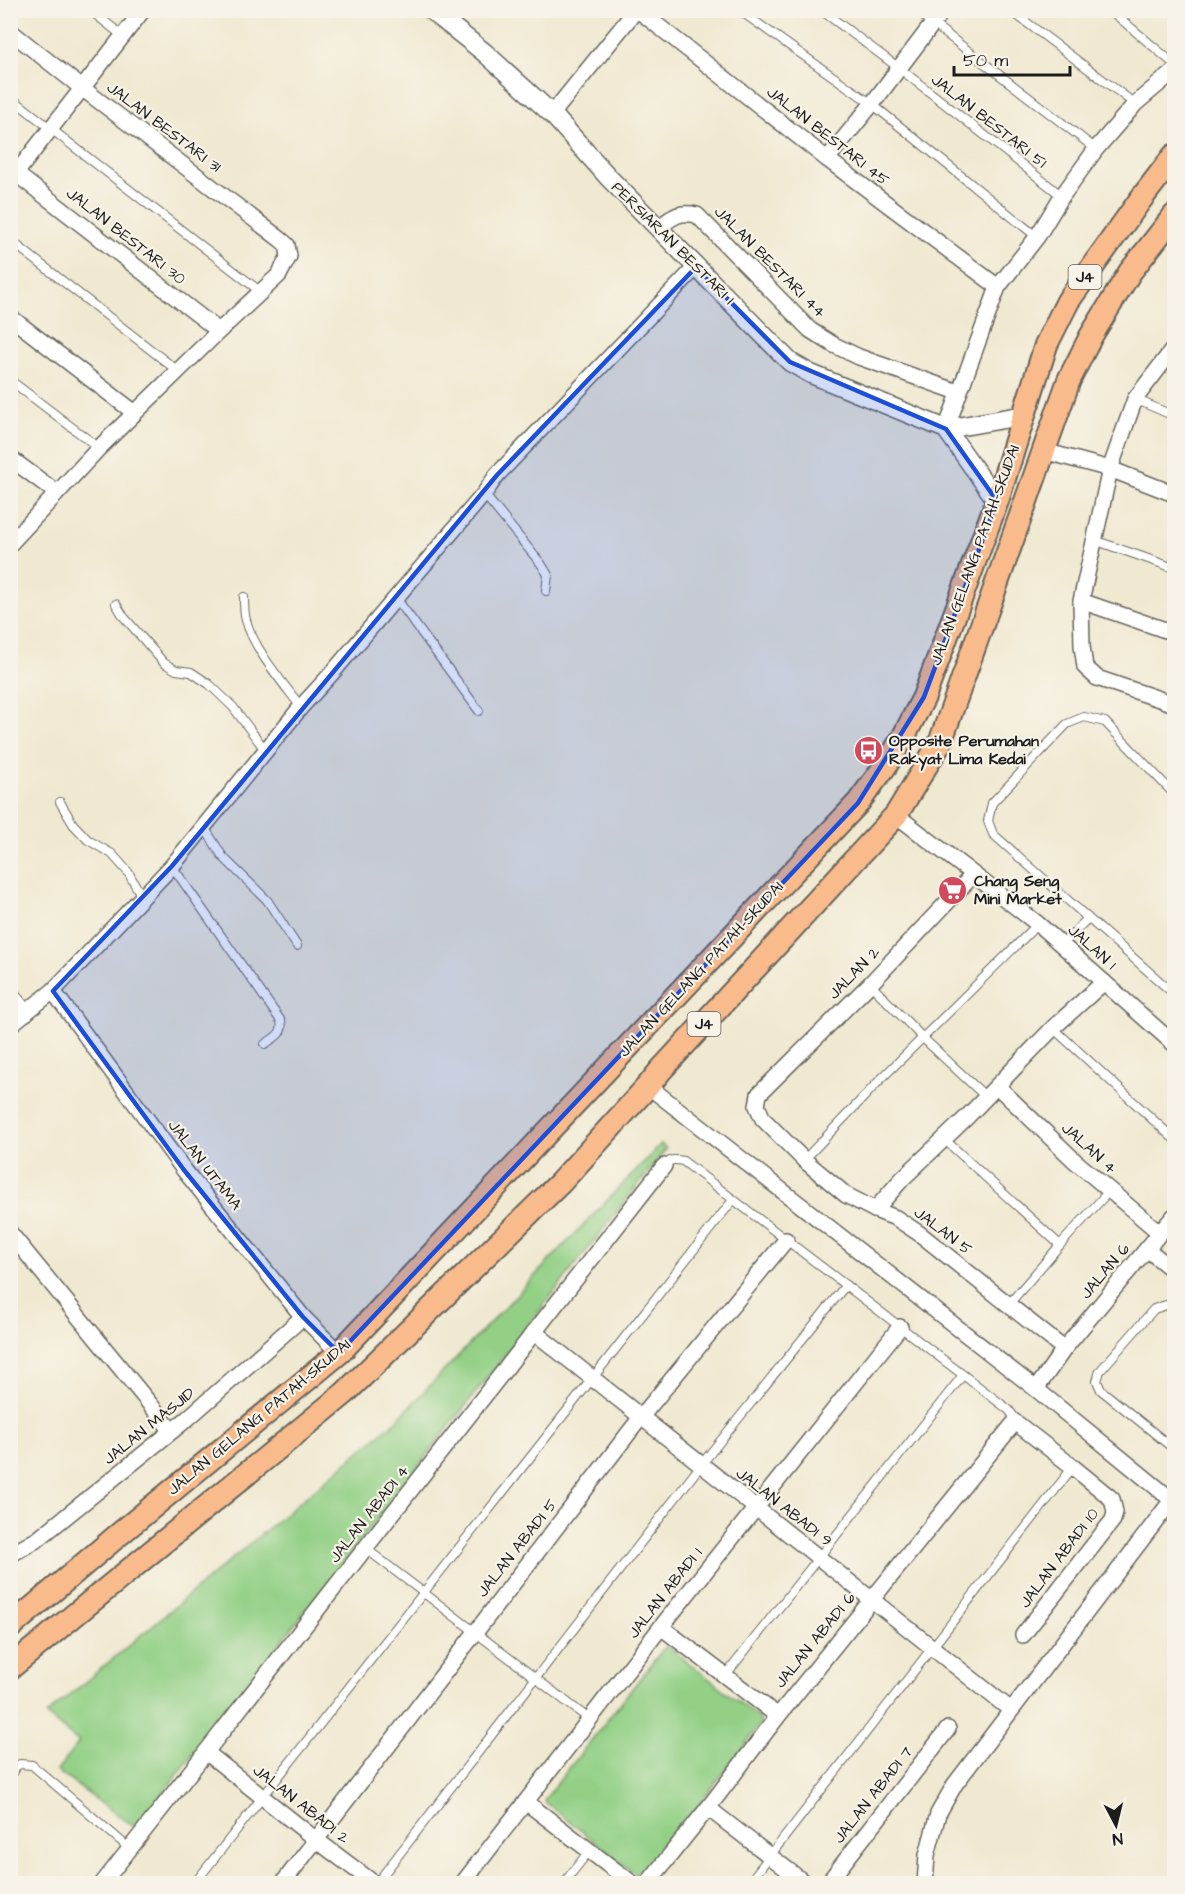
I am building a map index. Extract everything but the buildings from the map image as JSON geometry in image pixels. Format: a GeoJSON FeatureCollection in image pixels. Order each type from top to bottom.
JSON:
{"type":"FeatureCollection","features":[{"type":"Feature","properties":{"kind":"main road","name":"JALAN GELANG PATAH-SKUDAI"},"geometry":{"type":"LineString","coordinates":[[10,1627],[339,1353],[858,803],[892,756],[924,697],[997,501],[1046,345],[1068,301],[1174,156]]}},
{"type":"Feature","properties":{"kind":"main road","name":"JALAN GELANG PATAH-SKUDAI"},"geometry":{"type":"LineString","coordinates":[[10,1668],[345,1393],[560,1184],[661,1070],[896,814],[940,743],[1069,380],[1091,336],[1130,272],[1174,216]]}},
{"type":"Feature","properties":{"kind":"street"},"geometry":{"type":"LineString","coordinates":[[12,174],[143,10]]}},
{"type":"Feature","properties":{"kind":"street","name":"PERSIARAN BESTARI 1"},"geometry":{"type":"LineString","coordinates":[[431,10],[485,53],[552,114],[610,179],[790,362],[812,374],[946,429]]}},
{"type":"Feature","properties":{"kind":"street"},"geometry":{"type":"LineString","coordinates":[[552,114],[637,10]]}},
{"type":"Feature","properties":{"kind":"street","name":"JALAN BESTARI 45"},"geometry":{"type":"LineString","coordinates":[[637,10],[827,159],[998,287]]}},
{"type":"Feature","properties":{"kind":"street"},"geometry":{"type":"LineString","coordinates":[[827,159],[872,105],[943,10]]}},
{"type":"Feature","properties":{"kind":"street","name":"JALAN BESTARI 31"},"geometry":{"type":"LineString","coordinates":[[10,31],[287,245],[289,256],[279,275],[261,292]]}},
{"type":"Feature","properties":{"kind":"street"},"geometry":{"type":"LineString","coordinates":[[946,429],[998,287],[1037,237],[1062,196],[1096,149],[1135,104],[1174,70]]}},
{"type":"Feature","properties":{"kind":"street","name":"JALAN BESTARI 30"},"geometry":{"type":"LineString","coordinates":[[12,174],[219,331]]}},
{"type":"Feature","properties":{"kind":"street","name":"JALAN BESTARI 44"},"geometry":{"type":"LineString","coordinates":[[658,228],[676,214],[697,215],[810,330],[859,357],[958,392]]}},
{"type":"Feature","properties":{"kind":"street"},"geometry":{"type":"LineString","coordinates":[[10,1025],[53,991],[172,866],[301,707],[484,494],[497,475],[696,267]]}},
{"type":"Feature","properties":{"kind":"street"},"geometry":{"type":"LineString","coordinates":[[16,535],[99,448],[261,292]]}},
{"type":"Feature","properties":{"kind":"street"},"geometry":{"type":"LineString","coordinates":[[10,316],[135,413]]}},
{"type":"Feature","properties":{"kind":"street"},"geometry":{"type":"LineString","coordinates":[[1174,348],[1135,399],[1110,469],[1081,601],[1085,667],[1097,678],[1174,705]]}},
{"type":"Feature","properties":{"kind":"street"},"geometry":{"type":"LineString","coordinates":[[946,429],[1025,415]]}},
{"type":"Feature","properties":{"kind":"street"},"geometry":{"type":"LineString","coordinates":[[946,429],[997,501]]}},
{"type":"Feature","properties":{"kind":"street"},"geometry":{"type":"LineString","coordinates":[[1044,451],[1110,469],[1174,494]]}},
{"type":"Feature","properties":{"kind":"street"},"geometry":{"type":"LineString","coordinates":[[10,458],[57,494]]}},
{"type":"Feature","properties":{"kind":"street"},"geometry":{"type":"LineString","coordinates":[[1081,601],[1174,633]]}},
{"type":"Feature","properties":{"kind":"street","name":"JALAN 1"},"geometry":{"type":"LineString","coordinates":[[896,814],[1038,924],[1174,1044]]}},
{"type":"Feature","properties":{"kind":"street","name":"JALAN 2"},"geometry":{"type":"LineString","coordinates":[[759,1094],[870,984],[974,875]]}},
{"type":"Feature","properties":{"kind":"street"},"geometry":{"type":"LineString","coordinates":[[875,1210],[902,1179],[1053,1028],[1104,982]]}},
{"type":"Feature","properties":{"kind":"street","name":"JALAN UTAMA"},"geometry":{"type":"LineString","coordinates":[[53,991],[184,1170],[303,1317],[339,1353]]}},
{"type":"Feature","properties":{"kind":"street"},"geometry":{"type":"LineString","coordinates":[[10,993],[26,1013]]}},
{"type":"Feature","properties":{"kind":"street"},"geometry":{"type":"LineString","coordinates":[[648,1086],[1036,1389],[1172,1500],[955,1784],[938,1814],[927,1855],[925,1884]]}},
{"type":"Feature","properties":{"kind":"street","name":"JALAN 4"},"geometry":{"type":"LineString","coordinates":[[992,1091],[1160,1233]]}},
{"type":"Feature","properties":{"kind":"street","name":"JALAN 5"},"geometry":{"type":"LineString","coordinates":[[759,1094],[757,1106],[763,1119],[804,1160],[846,1195],[896,1218],[920,1234],[1064,1349]]}},
{"type":"Feature","properties":{"kind":"street","name":"JALAN ABADI 4"},"geometry":{"type":"LineString","coordinates":[[102,1884],[664,1166]]}},
{"type":"Feature","properties":{"kind":"street","name":"JALAN 6"},"geometry":{"type":"LineString","coordinates":[[1036,1389],[1064,1349],[1174,1216]]}},
{"type":"Feature","properties":{"kind":"street"},"geometry":{"type":"LineString","coordinates":[[10,1233],[172,1431]]}},
{"type":"Feature","properties":{"kind":"street","name":"JALAN ABADI 5"},"geometry":{"type":"LineString","coordinates":[[282,1884],[641,1417],[786,1240]]}},
{"type":"Feature","properties":{"kind":"street"},"geometry":{"type":"LineString","coordinates":[[1147,1249],[1174,1271]]}},
{"type":"Feature","properties":{"kind":"street","name":"JALAN MASJID"},"geometry":{"type":"LineString","coordinates":[[10,1555],[38,1539],[172,1431],[303,1317]]}},
{"type":"Feature","properties":{"kind":"street","name":"JALAN ABADI 1"},"geometry":{"type":"LineString","coordinates":[[462,1884],[661,1627],[900,1328]]}},
{"type":"Feature","properties":{"kind":"street","name":"JALAN ABADI 9"},"geometry":{"type":"LineString","coordinates":[[534,1332],[1011,1710]]}},
{"type":"Feature","properties":{"kind":"street"},"geometry":{"type":"LineString","coordinates":[[1015,1422],[1073,1467]]}},
{"type":"Feature","properties":{"kind":"street","name":"JALAN ABADI 6"},"geometry":{"type":"LineString","coordinates":[[647,1884],[778,1716],[1015,1422]]}},
{"type":"Feature","properties":{"kind":"street","name":"JALAN ABADI 10"},"geometry":{"type":"LineString","coordinates":[[1023,1635],[1113,1520],[1115,1512],[1113,1499],[1073,1467]]}},
{"type":"Feature","properties":{"kind":"street"},"geometry":{"type":"LineString","coordinates":[[661,1627],[778,1716]]}},
{"type":"Feature","properties":{"kind":"street","name":"JALAN ABADI 7"},"geometry":{"type":"LineString","coordinates":[[828,1884],[948,1729]]}},
{"type":"Feature","properties":{"kind":"street","name":"JALAN ABADI 2"},"geometry":{"type":"LineString","coordinates":[[206,1752],[375,1884]]}},
{"type":"Feature","properties":{"kind":"street"},"geometry":{"type":"LineString","coordinates":[[526,1802],[633,1884]]}},
{"type":"Feature","properties":{"kind":"street"},"geometry":{"type":"LineString","coordinates":[[708,1808],[806,1884]]}},
{"type":"Feature","properties":{"kind":"lane"},"geometry":{"type":"LineString","coordinates":[[90,10],[123,36]]}},
{"type":"Feature","properties":{"kind":"lane"},"geometry":{"type":"LineString","coordinates":[[739,10],[872,105],[1037,237]]}},
{"type":"Feature","properties":{"kind":"lane","name":"JALAN BESTARI 51"},"geometry":{"type":"LineString","coordinates":[[821,10],[1062,196]]}},
{"type":"Feature","properties":{"kind":"lane"},"geometry":{"type":"LineString","coordinates":[[915,10],[1096,149]]}},
{"type":"Feature","properties":{"kind":"lane"},"geometry":{"type":"LineString","coordinates":[[1010,10],[1135,104]]}},
{"type":"Feature","properties":{"kind":"lane"},"geometry":{"type":"LineString","coordinates":[[1110,10],[1174,64]]}},
{"type":"Feature","properties":{"kind":"lane"},"geometry":{"type":"LineString","coordinates":[[10,97],[261,292]]}},
{"type":"Feature","properties":{"kind":"lane"},"geometry":{"type":"LineString","coordinates":[[10,240],[178,371]]}},
{"type":"Feature","properties":{"kind":"lane"},"geometry":{"type":"LineString","coordinates":[[10,380],[99,448]]}},
{"type":"Feature","properties":{"kind":"lane"},"geometry":{"type":"LineString","coordinates":[[1135,399],[1174,416]]}},
{"type":"Feature","properties":{"kind":"lane"},"geometry":{"type":"LineString","coordinates":[[484,494],[542,565],[548,575],[546,591]]}},
{"type":"Feature","properties":{"kind":"lane"},"geometry":{"type":"LineString","coordinates":[[1094,540],[1174,568]]}},
{"type":"Feature","properties":{"kind":"lane"},"geometry":{"type":"LineString","coordinates":[[244,597],[245,619],[251,634],[301,707]]}},
{"type":"Feature","properties":{"kind":"lane"},"geometry":{"type":"LineString","coordinates":[[396,598],[479,711]]}},
{"type":"Feature","properties":{"kind":"lane"},"geometry":{"type":"LineString","coordinates":[[116,604],[124,617],[164,663],[176,670],[191,672],[209,684],[233,707],[266,751]]}},
{"type":"Feature","properties":{"kind":"lane"},"geometry":{"type":"LineString","coordinates":[[1174,794],[1105,722],[1083,717],[1067,724],[992,803],[988,821],[993,834],[1174,994]]}},
{"type":"Feature","properties":{"kind":"lane"},"geometry":{"type":"LineString","coordinates":[[60,802],[73,824],[88,840],[112,854],[128,872],[142,897]]}},
{"type":"Feature","properties":{"kind":"lane"},"geometry":{"type":"LineString","coordinates":[[204,827],[223,857],[267,900],[297,946]]}},
{"type":"Feature","properties":{"kind":"lane"},"geometry":{"type":"LineString","coordinates":[[172,866],[281,1021],[280,1034],[265,1044]]}},
{"type":"Feature","properties":{"kind":"lane"},"geometry":{"type":"LineString","coordinates":[[1062,945],[1088,918]]}},
{"type":"Feature","properties":{"kind":"lane"},"geometry":{"type":"LineString","coordinates":[[804,1160],[1038,924]]}},
{"type":"Feature","properties":{"kind":"lane"},"geometry":{"type":"LineString","coordinates":[[870,984],[923,1038],[992,1091]]}},
{"type":"Feature","properties":{"kind":"lane"},"geometry":{"type":"LineString","coordinates":[[1053,1028],[1174,1139]]}},
{"type":"Feature","properties":{"kind":"lane"},"geometry":{"type":"LineString","coordinates":[[944,1139],[1060,1245]]}},
{"type":"Feature","properties":{"kind":"lane"},"geometry":{"type":"LineString","coordinates":[[664,1166],[675,1159],[683,1161],[1009,1410],[1015,1422]]}},
{"type":"Feature","properties":{"kind":"lane"},"geometry":{"type":"LineString","coordinates":[[1008,1304],[1110,1190]]}},
{"type":"Feature","properties":{"kind":"lane"},"geometry":{"type":"LineString","coordinates":[[194,1884],[733,1200]]}},
{"type":"Feature","properties":{"kind":"lane"},"geometry":{"type":"LineString","coordinates":[[375,1884],[701,1465],[846,1285]]}},
{"type":"Feature","properties":{"kind":"lane"},"geometry":{"type":"LineString","coordinates":[[1174,1308],[1166,1305],[1154,1309],[1100,1371],[1097,1382],[1101,1390],[1174,1449]]}},
{"type":"Feature","properties":{"kind":"lane"},"geometry":{"type":"LineString","coordinates":[[725,1676],[963,1375]]}},
{"type":"Feature","properties":{"kind":"lane"},"geometry":{"type":"LineString","coordinates":[[748,1884],[1073,1467]]}},
{"type":"Feature","properties":{"kind":"lane"},"geometry":{"type":"LineString","coordinates":[[365,1548],[589,1719]]}},
{"type":"Feature","properties":{"kind":"lane"},"geometry":{"type":"LineString","coordinates":[[11,1769],[20,1764],[32,1765],[129,1848]]}},
{"type":"Feature","properties":{"kind":"lane"},"geometry":{"type":"LineString","coordinates":[[563,1884],[590,1850]]}},
{"type":"Feature","properties":{"kind":"highlighted area"},"geometry":{"type":"Polygon","coordinates":[[[696,267],[790,362],[946,429],[997,501],[924,697],[858,803],[339,1353],[303,1317],[184,1170],[53,991],[172,866],[497,475],[696,267]]]}},
{"type":"Feature","properties":{"kind":"green space"},"geometry":{"type":"Polygon","coordinates":[[[661,1144],[666,1149],[138,1825],[133,1826],[57,1771],[79,1742],[46,1715],[396,1421],[661,1144]]]}},
{"type":"Feature","properties":{"kind":"green space"},"geometry":{"type":"Polygon","coordinates":[[[669,1647],[760,1719],[760,1725],[644,1876],[639,1877],[545,1802],[545,1799],[664,1648],[669,1647]]]}},
{"type":"Feature","properties":{"kind":"place","name":"Opposite Perumahan Rakyat Lima Kedai"},"geometry":{"type":"Point","coordinates":[868,750]}},
{"type":"Feature","properties":{"kind":"place","name":"Chang Seng Mini Market"},"geometry":{"type":"Point","coordinates":[953,890]}}]}
